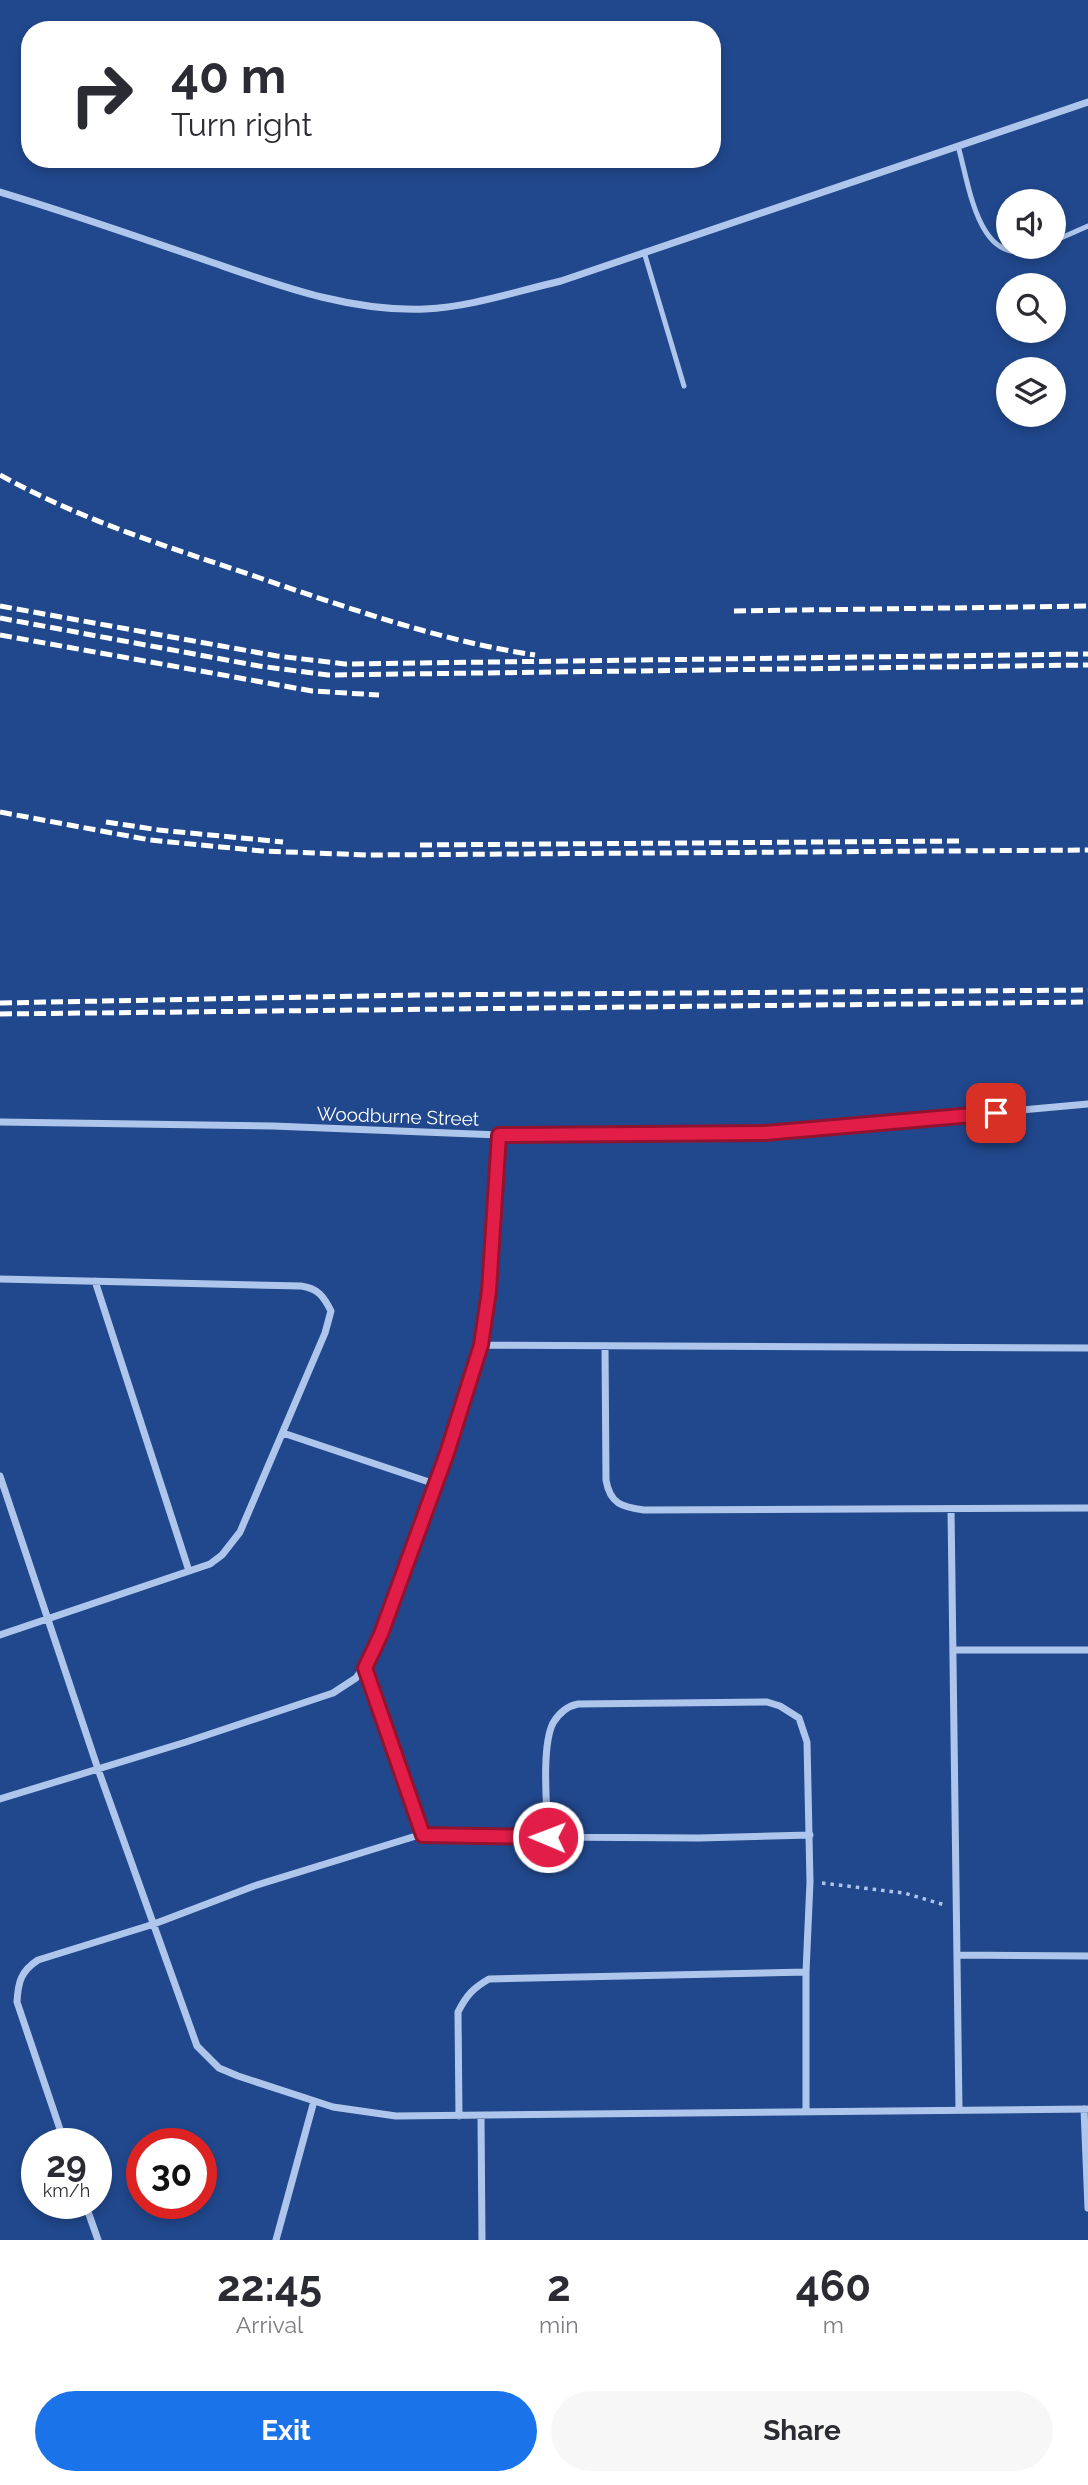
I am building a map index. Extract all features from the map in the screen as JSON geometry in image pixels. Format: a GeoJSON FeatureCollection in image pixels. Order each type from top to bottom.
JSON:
{"type":"FeatureCollection","features":[{"type":"Feature","properties":{"kind":"street"},"geometry":{"type":"LineString","coordinates":[[0,192],[292,290],[383,309],[427,309],[479,301],[561,281],[1088,102]]}},
{"type":"Feature","properties":{"kind":"street","name":"Woodburne Street"},"geometry":{"type":"LineString","coordinates":[[0,1122],[273,1126],[499,1135],[765,1133],[1088,1104]]}},
{"type":"Feature","properties":{"kind":"street"},"geometry":{"type":"LineString","coordinates":[[0,1799],[333,1693],[346,1686],[365,1668],[381,1634],[435,1484],[481,1345],[489,1291],[499,1135]]}},
{"type":"Feature","properties":{"kind":"street"},"geometry":{"type":"LineString","coordinates":[[0,1279],[301,1286],[320,1292],[331,1311],[325,1333],[283,1433],[233,1544],[210,1564],[0,1635]]}},
{"type":"Feature","properties":{"kind":"street"},"geometry":{"type":"LineString","coordinates":[[95,1281],[189,1572]]}},
{"type":"Feature","properties":{"kind":"street"},"geometry":{"type":"LineString","coordinates":[[481,1345],[1088,1348]]}},
{"type":"Feature","properties":{"kind":"street"},"geometry":{"type":"LineString","coordinates":[[605,1346],[606,1480],[608,1492],[619,1503],[644,1510],[1088,1508]]}},
{"type":"Feature","properties":{"kind":"street"},"geometry":{"type":"LineString","coordinates":[[283,1433],[435,1484]]}},
{"type":"Feature","properties":{"kind":"street"},"geometry":{"type":"LineString","coordinates":[[0,1476],[98,1769],[197,2046],[219,2068],[344,2110],[375,2114],[481,2116],[1086,2109],[1088,2207]]}},
{"type":"Feature","properties":{"kind":"street"},"geometry":{"type":"LineString","coordinates":[[951,1509],[960,2110]]}},
{"type":"Feature","properties":{"kind":"street"},"geometry":{"type":"LineString","coordinates":[[953,1650],[1088,1650]]}},
{"type":"Feature","properties":{"kind":"street"},"geometry":{"type":"LineString","coordinates":[[365,1668],[423,1835]]}},
{"type":"Feature","properties":{"kind":"street"},"geometry":{"type":"LineString","coordinates":[[548,1837],[547,1747],[553,1723],[568,1706],[767,1702],[780,1706],[799,1718],[807,1742],[810,1835],[806,2112]]}},
{"type":"Feature","properties":{"kind":"street"},"geometry":{"type":"LineString","coordinates":[[60,2128],[17,2003],[20,1978],[25,1968],[38,1959],[155,1924],[254,1886],[402,1839],[423,1835],[699,1838],[810,1835]]}},
{"type":"Feature","properties":{"kind":"street"},"geometry":{"type":"LineString","coordinates":[[957,1955],[1088,1956]]}},
{"type":"Feature","properties":{"kind":"street"},"geometry":{"type":"LineString","coordinates":[[459,2116],[458,2012],[465,1996],[489,1979],[806,1972]]}},
{"type":"Feature","properties":{"kind":"street"},"geometry":{"type":"LineString","coordinates":[[276,2240],[314,2101]]}},
{"type":"Feature","properties":{"kind":"street"},"geometry":{"type":"LineString","coordinates":[[481,2116],[482,2240]]}},
{"type":"Feature","properties":{"kind":"street"},"geometry":{"type":"LineString","coordinates":[[91,2219],[98,2240]]}},
{"type":"Feature","properties":{"kind":"lane"},"geometry":{"type":"LineString","coordinates":[[958,146],[979,221],[987,236],[996,243]]}},
{"type":"Feature","properties":{"kind":"lane"},"geometry":{"type":"LineString","coordinates":[[1066,236],[1088,226]]}},
{"type":"Feature","properties":{"kind":"lane"},"geometry":{"type":"LineString","coordinates":[[644,252],[684,386]]}},
{"type":"Feature","properties":{"kind":"path"},"geometry":{"type":"LineString","coordinates":[[810,1882],[904,1893],[957,1909]]}},
{"type":"Feature","properties":{"kind":"railway"},"geometry":{"type":"LineString","coordinates":[[0,475],[96,520],[328,601],[431,633],[535,655]]}},
{"type":"Feature","properties":{"kind":"railway"},"geometry":{"type":"LineString","coordinates":[[0,606],[277,656],[345,664],[1088,654]]}},
{"type":"Feature","properties":{"kind":"railway"},"geometry":{"type":"LineString","coordinates":[[734,611],[1088,606]]}},
{"type":"Feature","properties":{"kind":"railway"},"geometry":{"type":"LineString","coordinates":[[0,618],[259,666],[328,675],[1088,665]]}},
{"type":"Feature","properties":{"kind":"railway"},"geometry":{"type":"LineString","coordinates":[[0,635],[312,691],[379,695]]}},
{"type":"Feature","properties":{"kind":"railway"},"geometry":{"type":"LineString","coordinates":[[0,812],[150,840],[262,851],[368,855],[1088,850]]}},
{"type":"Feature","properties":{"kind":"railway"},"geometry":{"type":"LineString","coordinates":[[106,822],[283,842]]}},
{"type":"Feature","properties":{"kind":"railway"},"geometry":{"type":"LineString","coordinates":[[420,845],[962,841]]}},
{"type":"Feature","properties":{"kind":"railway"},"geometry":{"type":"LineString","coordinates":[[0,1003],[416,995],[1088,990]]}},
{"type":"Feature","properties":{"kind":"railway"},"geometry":{"type":"LineString","coordinates":[[0,1014],[1088,1002]]}},
{"type":"Feature","properties":{"kind":"route"},"geometry":{"type":"LineString","coordinates":[[548,1837],[423,1835],[365,1668],[381,1634],[447,1453],[481,1345],[487,1316],[499,1135],[765,1133],[996,1113]]}}]}
